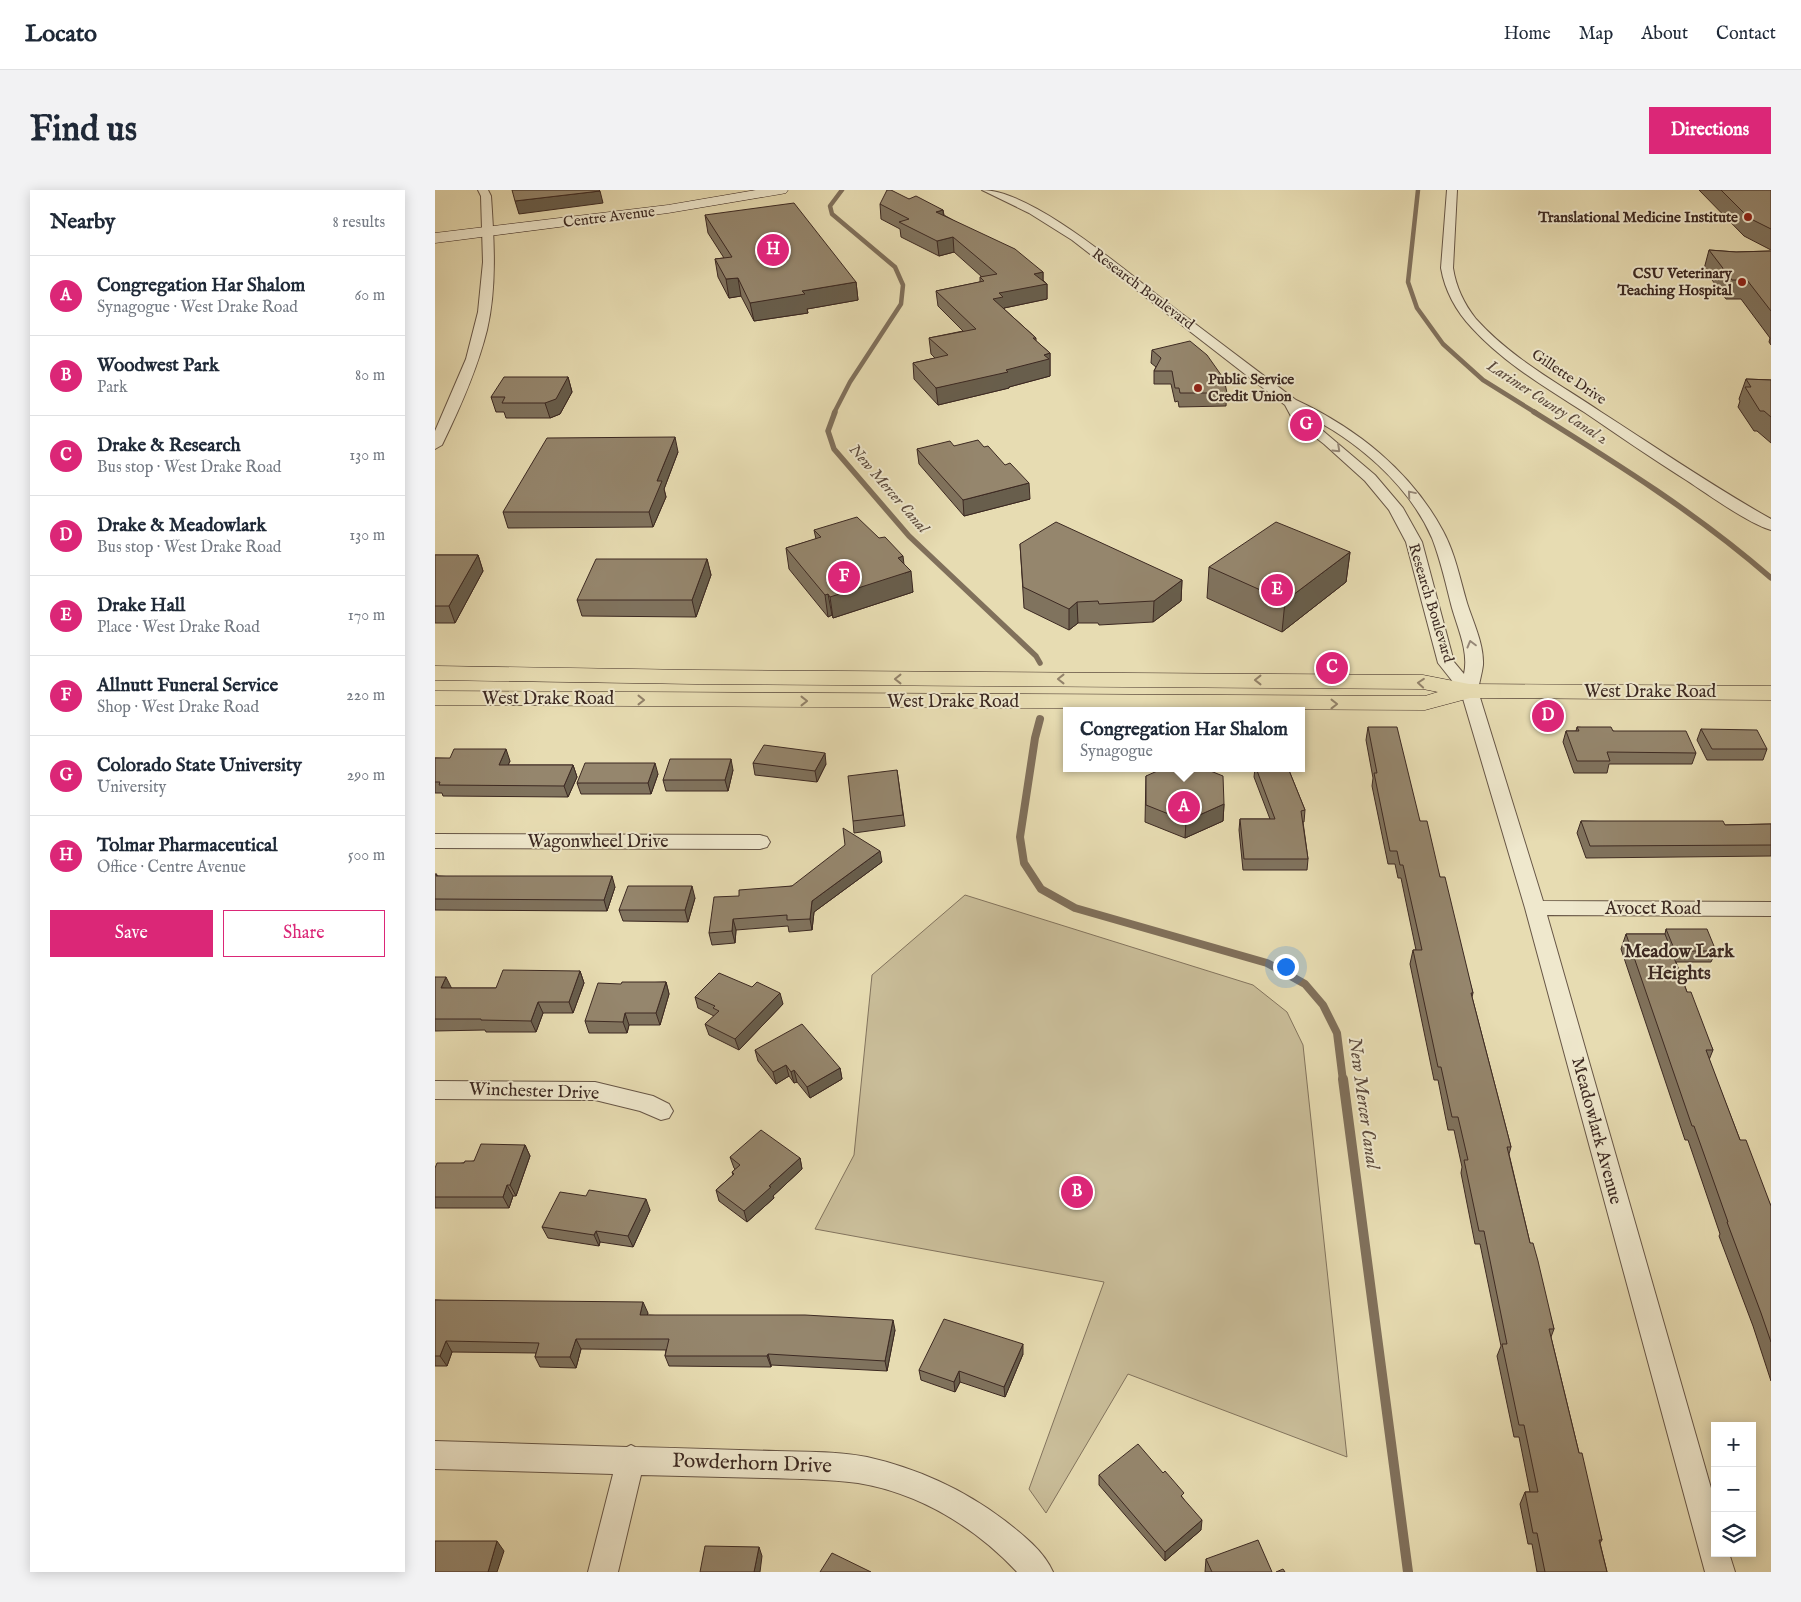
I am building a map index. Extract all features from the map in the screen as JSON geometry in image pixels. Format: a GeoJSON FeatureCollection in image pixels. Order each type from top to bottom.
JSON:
{"type":"FeatureCollection","features":[{"type":"Feature","properties":{"kind":"main road","name":"West Drake Road"},"geometry":{"type":"LineString","coordinates":[[435,673],[695,678],[1423,682],[1469,691],[1771,693]]}},
{"type":"Feature","properties":{"kind":"main road"},"geometry":{"type":"LineString","coordinates":[[1090,702],[1090,699],[1096,692],[1107,688],[1162,680]]}},
{"type":"Feature","properties":{"kind":"main road","name":"West Drake Road"},"geometry":{"type":"LineString","coordinates":[[435,698],[1425,703],[1469,691]]}},
{"type":"Feature","properties":{"kind":"street"},"geometry":{"type":"LineString","coordinates":[[435,445],[460,391],[481,328],[489,268],[489,232],[486,196],[483,190]]}},
{"type":"Feature","properties":{"kind":"street","name":"Centre Avenue"},"geometry":{"type":"LineString","coordinates":[[435,238],[668,209],[781,190]]}},
{"type":"Feature","properties":{"kind":"street","name":"Research Boulevard"},"geometry":{"type":"LineString","coordinates":[[987,190],[1055,224],[1291,403],[1314,412],[1368,451],[1393,473],[1419,504],[1440,542],[1453,578],[1475,659],[1469,691]]}},
{"type":"Feature","properties":{"kind":"street","name":"Gillette Drive"},"geometry":{"type":"LineString","coordinates":[[1452,190],[1447,268],[1449,280],[1457,300],[1481,332],[1513,358],[1572,398],[1732,504],[1771,525]]}},
{"type":"Feature","properties":{"kind":"street","name":"Research Boulevard"},"geometry":{"type":"LineString","coordinates":[[1291,403],[1298,417],[1370,478],[1396,508],[1414,542],[1446,663],[1469,691]]}},
{"type":"Feature","properties":{"kind":"street","name":"Meadowlark Avenue"},"geometry":{"type":"LineString","coordinates":[[1469,691],[1535,908],[1720,1572]]}},
{"type":"Feature","properties":{"kind":"street","name":"Wagonwheel Drive"},"geometry":{"type":"LineString","coordinates":[[435,841],[760,842]]}},
{"type":"Feature","properties":{"kind":"street","name":"Avocet Road"},"geometry":{"type":"LineString","coordinates":[[1535,908],[1771,909]]}},
{"type":"Feature","properties":{"kind":"street","name":"Winchester Drive"},"geometry":{"type":"LineString","coordinates":[[435,1090],[595,1091],[645,1103],[661,1111]]}},
{"type":"Feature","properties":{"kind":"street","name":"Powderhorn Drive"},"geometry":{"type":"LineString","coordinates":[[435,1455],[631,1459],[821,1466],[864,1470],[895,1478],[946,1498],[993,1527],[1038,1572]]}},
{"type":"Feature","properties":{"kind":"street"},"geometry":{"type":"LineString","coordinates":[[603,1572],[631,1459]]}},
{"type":"Feature","properties":{"kind":"shaded area"},"geometry":{"type":"Polygon","coordinates":[[[965,895],[1253,985],[1287,1012],[1303,1045],[1347,1457],[1128,1374],[1046,1513],[1029,1489],[1104,1282],[815,1229],[854,1155],[872,975],[965,895]]]}},
{"type":"Feature","properties":{"kind":"building"},"geometry":{"type":"Polygon","coordinates":[[[512,190],[599,190],[600,191],[515,201],[512,190]]]}},
{"type":"Feature","properties":{"kind":"building"},"geometry":{"type":"Polygon","coordinates":[[[887,190],[891,190],[909,199],[916,196],[943,210],[936,212],[1015,249],[1043,272],[1034,274],[1047,284],[999,293],[1003,297],[993,299],[1050,353],[1044,355],[1049,359],[1006,370],[1008,372],[936,388],[913,363],[948,355],[929,338],[976,329],[936,291],[984,281],[980,277],[997,274],[953,237],[937,241],[899,222],[909,219],[880,204],[887,190]]]}},
{"type":"Feature","properties":{"kind":"building"},"geometry":{"type":"Polygon","coordinates":[[[1721,190],[1771,190],[1771,229],[1749,218],[1721,190]]]}},
{"type":"Feature","properties":{"kind":"building"},"geometry":{"type":"Polygon","coordinates":[[[794,203],[856,282],[802,291],[805,294],[750,303],[738,278],[726,279],[715,259],[732,257],[705,215],[794,203]]]}},
{"type":"Feature","properties":{"kind":"building"},"geometry":{"type":"Polygon","coordinates":[[[1709,250],[1736,252],[1771,251],[1771,311],[1747,280],[1732,280],[1709,250]]]}},
{"type":"Feature","properties":{"kind":"building"},"geometry":{"type":"Polygon","coordinates":[[[1190,341],[1207,355],[1224,379],[1227,393],[1180,393],[1179,388],[1175,388],[1172,371],[1154,371],[1161,358],[1152,350],[1190,341]]]}},
{"type":"Feature","properties":{"kind":"building"},"geometry":{"type":"Polygon","coordinates":[[[504,377],[568,377],[556,399],[545,403],[502,403],[505,397],[491,397],[504,377]]]}},
{"type":"Feature","properties":{"kind":"building"},"geometry":{"type":"Polygon","coordinates":[[[1746,379],[1771,380],[1771,417],[1764,411],[1760,411],[1745,387],[1751,387],[1746,379]]]}},
{"type":"Feature","properties":{"kind":"building"},"geometry":{"type":"Polygon","coordinates":[[[675,437],[657,481],[662,481],[649,512],[503,512],[547,438],[675,437]]]}},
{"type":"Feature","properties":{"kind":"building"},"geometry":{"type":"Polygon","coordinates":[[[978,440],[984,447],[988,446],[1005,465],[1010,463],[1029,483],[963,500],[917,449],[950,441],[954,446],[978,440]]]}},
{"type":"Feature","properties":{"kind":"building"},"geometry":{"type":"Polygon","coordinates":[[[857,517],[879,538],[885,537],[903,556],[898,558],[911,571],[830,597],[828,594],[825,595],[786,548],[821,537],[814,530],[857,517]]]}},
{"type":"Feature","properties":{"kind":"building"},"geometry":{"type":"Polygon","coordinates":[[[1056,522],[1182,580],[1154,601],[1099,604],[1098,601],[1077,602],[1069,609],[1023,587],[1020,544],[1056,522]]]}},
{"type":"Feature","properties":{"kind":"building"},"geometry":{"type":"Polygon","coordinates":[[[1276,522],[1350,552],[1285,601],[1209,567],[1276,522]]]}},
{"type":"Feature","properties":{"kind":"building"},"geometry":{"type":"Polygon","coordinates":[[[435,555],[478,555],[449,606],[435,606],[435,555]]]}},
{"type":"Feature","properties":{"kind":"building"},"geometry":{"type":"Polygon","coordinates":[[[596,559],[707,559],[692,600],[577,600],[596,559]]]}},
{"type":"Feature","properties":{"kind":"building"},"geometry":{"type":"Polygon","coordinates":[[[1368,727],[1397,727],[1420,821],[1427,821],[1440,877],[1445,877],[1473,993],[1471,993],[1511,1147],[1507,1147],[1530,1243],[1533,1243],[1554,1329],[1549,1329],[1579,1453],[1582,1453],[1602,1540],[1599,1540],[1607,1572],[1545,1572],[1537,1533],[1533,1533],[1525,1492],[1538,1492],[1524,1425],[1519,1425],[1502,1344],[1507,1344],[1484,1231],[1479,1231],[1464,1160],[1468,1160],[1458,1117],[1452,1117],[1441,1067],[1438,1067],[1413,950],[1422,950],[1403,865],[1400,865],[1397,851],[1390,851],[1374,773],[1377,773],[1368,727]]]}},
{"type":"Feature","properties":{"kind":"building"},"geometry":{"type":"Polygon","coordinates":[[[1577,727],[1611,727],[1613,731],[1686,731],[1696,753],[1607,752],[1610,761],[1577,761],[1566,731],[1579,731],[1577,727]]]}},
{"type":"Feature","properties":{"kind":"building"},"geometry":{"type":"Polygon","coordinates":[[[1701,729],[1757,730],[1767,749],[1712,749],[1701,729]]]}},
{"type":"Feature","properties":{"kind":"building"},"geometry":{"type":"Polygon","coordinates":[[[764,745],[825,753],[815,771],[753,763],[764,745]]]}},
{"type":"Feature","properties":{"kind":"building"},"geometry":{"type":"Polygon","coordinates":[[[454,749],[506,749],[499,765],[573,765],[564,786],[439,785],[440,782],[435,782],[435,758],[450,758],[454,749]]]}},
{"type":"Feature","properties":{"kind":"building"},"geometry":{"type":"Polygon","coordinates":[[[670,759],[731,759],[725,780],[663,780],[670,759]]]}},
{"type":"Feature","properties":{"kind":"building"},"geometry":{"type":"Polygon","coordinates":[[[585,763],[655,763],[648,783],[577,783],[585,763]]]}},
{"type":"Feature","properties":{"kind":"building"},"geometry":{"type":"Polygon","coordinates":[[[897,770],[903,815],[853,821],[848,776],[897,770]]]}},
{"type":"Feature","properties":{"kind":"building"},"geometry":{"type":"Polygon","coordinates":[[[1155,772],[1213,772],[1223,776],[1224,804],[1186,821],[1146,805],[1146,776],[1155,772]]]}},
{"type":"Feature","properties":{"kind":"building"},"geometry":{"type":"Polygon","coordinates":[[[1257,772],[1290,772],[1305,810],[1301,811],[1308,859],[1244,859],[1240,819],[1275,819],[1257,772]]]}},
{"type":"Feature","properties":{"kind":"building"},"geometry":{"type":"Polygon","coordinates":[[[1581,821],[1723,821],[1725,825],[1771,824],[1771,845],[1590,846],[1581,821]]]}},
{"type":"Feature","properties":{"kind":"building"},"geometry":{"type":"Polygon","coordinates":[[[843,828],[880,851],[812,901],[810,919],[787,920],[787,915],[733,919],[732,931],[709,933],[714,897],[739,896],[739,890],[792,886],[845,845],[843,828]]]}},
{"type":"Feature","properties":{"kind":"building"},"geometry":{"type":"Polygon","coordinates":[[[435,874],[437,874],[436,876],[612,876],[604,900],[435,899],[435,874]]]}},
{"type":"Feature","properties":{"kind":"building"},"geometry":{"type":"Polygon","coordinates":[[[628,886],[692,886],[685,910],[619,910],[628,886]]]}},
{"type":"Feature","properties":{"kind":"building"},"geometry":{"type":"Polygon","coordinates":[[[1666,929],[1707,929],[1716,951],[1675,951],[1666,929]]]}},
{"type":"Feature","properties":{"kind":"building"},"geometry":{"type":"Polygon","coordinates":[[[1626,934],[1665,934],[1687,992],[1691,992],[1713,1050],[1706,1050],[1740,1140],[1746,1140],[1771,1206],[1771,1342],[1694,1126],[1692,1126],[1626,934]]]}},
{"type":"Feature","properties":{"kind":"building"},"geometry":{"type":"Polygon","coordinates":[[[503,970],[580,971],[569,1002],[538,1002],[531,1021],[435,1019],[435,977],[446,977],[441,988],[496,988],[503,970]]]}},
{"type":"Feature","properties":{"kind":"building"},"geometry":{"type":"Polygon","coordinates":[[[719,973],[752,987],[757,982],[780,993],[735,1039],[705,1024],[719,1011],[713,1008],[715,1006],[695,997],[719,973]]]}},
{"type":"Feature","properties":{"kind":"building"},"geometry":{"type":"Polygon","coordinates":[[[622,982],[666,982],[656,1013],[625,1013],[623,1022],[585,1021],[598,983],[621,984],[622,982]]]}},
{"type":"Feature","properties":{"kind":"building"},"geometry":{"type":"Polygon","coordinates":[[[802,1024],[840,1068],[807,1087],[794,1070],[791,1072],[786,1065],[773,1072],[755,1050],[802,1024]]]}},
{"type":"Feature","properties":{"kind":"building"},"geometry":{"type":"Polygon","coordinates":[[[761,1130],[800,1158],[744,1211],[716,1190],[734,1174],[732,1172],[740,1165],[730,1157],[761,1130]]]}},
{"type":"Feature","properties":{"kind":"building"},"geometry":{"type":"Polygon","coordinates":[[[481,1144],[525,1145],[510,1185],[507,1185],[503,1197],[435,1197],[435,1168],[437,1163],[474,1161],[481,1144]]]}},
{"type":"Feature","properties":{"kind":"building"},"geometry":{"type":"Polygon","coordinates":[[[589,1190],[646,1199],[628,1236],[596,1231],[594,1235],[542,1227],[560,1192],[586,1196],[589,1190]]]}},
{"type":"Feature","properties":{"kind":"building"},"geometry":{"type":"Polygon","coordinates":[[[435,1300],[643,1302],[640,1315],[805,1315],[893,1320],[885,1361],[768,1354],[767,1356],[665,1356],[669,1339],[576,1339],[570,1357],[535,1357],[539,1343],[446,1341],[440,1356],[435,1356],[435,1300]]]}},
{"type":"Feature","properties":{"kind":"building"},"geometry":{"type":"Polygon","coordinates":[[[944,1319],[1023,1344],[1004,1387],[959,1371],[954,1382],[919,1370],[944,1319]]]}},
{"type":"Feature","properties":{"kind":"building"},"geometry":{"type":"Polygon","coordinates":[[[1138,1444],[1163,1473],[1165,1471],[1184,1493],[1181,1496],[1202,1520],[1165,1552],[1099,1475],[1138,1444]]]}},
{"type":"Feature","properties":{"kind":"building"},"geometry":{"type":"Polygon","coordinates":[[[1258,1540],[1272,1572],[1212,1572],[1206,1559],[1258,1540]]]}},
{"type":"Feature","properties":{"kind":"building"},"geometry":{"type":"Polygon","coordinates":[[[435,1541],[497,1541],[488,1572],[435,1572],[435,1541]]]}},
{"type":"Feature","properties":{"kind":"building"},"geometry":{"type":"Polygon","coordinates":[[[705,1546],[759,1547],[754,1572],[700,1572],[705,1546]]]}},
{"type":"Feature","properties":{"kind":"building"},"geometry":{"type":"Polygon","coordinates":[[[832,1553],[871,1572],[820,1572],[832,1553]]]}},
{"type":"Feature","properties":{"kind":"waterway","name":"New Mercer Canal"},"geometry":{"type":"LineString","coordinates":[[834,413],[850,382],[901,304],[903,285],[895,267],[832,214],[830,206],[842,190]]}},
{"type":"Feature","properties":{"kind":"waterway","name":"Larimer County Canal 2"},"geometry":{"type":"LineString","coordinates":[[1418,190],[1408,282],[1417,308],[1443,344],[1483,380],[1536,413]]}},
{"type":"Feature","properties":{"kind":"waterway","name":"New Mercer Canal"},"geometry":{"type":"LineString","coordinates":[[835,412],[828,431],[834,449],[909,536],[1036,656],[1040,663]]}},
{"type":"Feature","properties":{"kind":"waterway","name":"Larimer County Canal 2"},"geometry":{"type":"LineString","coordinates":[[1534,412],[1626,470],[1686,511],[1771,578]]}},
{"type":"Feature","properties":{"kind":"waterway","name":"New Mercer Canal"},"geometry":{"type":"LineString","coordinates":[[1040,719],[1035,738],[1020,837],[1024,863],[1041,889],[1075,908],[1267,963],[1305,984],[1323,1005],[1337,1033],[1343,1081]]}},
{"type":"Feature","properties":{"kind":"waterway","name":"New Mercer Canal"},"geometry":{"type":"LineString","coordinates":[[1343,1079],[1408,1572]]}},
{"type":"Feature","properties":{"kind":"place","name":"Translational Medicine Institute"},"geometry":{"type":"Point","coordinates":[1748,217]}},
{"type":"Feature","properties":{"kind":"place","name":"Tolmar Pharmaceutical"},"geometry":{"type":"Point","coordinates":[773,250]}},
{"type":"Feature","properties":{"kind":"place","name":"CSU Veterinary Teaching Hospital"},"geometry":{"type":"Point","coordinates":[1742,282]}},
{"type":"Feature","properties":{"kind":"place","name":"Public Service Credit Union"},"geometry":{"type":"Point","coordinates":[1198,388]}},
{"type":"Feature","properties":{"kind":"place","name":"Colorado State University"},"geometry":{"type":"Point","coordinates":[1306,425]}},
{"type":"Feature","properties":{"kind":"place","name":"Allnutt Funeral Service"},"geometry":{"type":"Point","coordinates":[844,577]}},
{"type":"Feature","properties":{"kind":"place","name":"Drake Hall"},"geometry":{"type":"Point","coordinates":[1277,590]}},
{"type":"Feature","properties":{"kind":"place","name":"Drake & Research"},"geometry":{"type":"Point","coordinates":[1332,668]}},
{"type":"Feature","properties":{"kind":"place","name":"Drake & Meadowlark"},"geometry":{"type":"Point","coordinates":[1548,716]}},
{"type":"Feature","properties":{"kind":"place","name":"Congregation Har Shalom"},"geometry":{"type":"Point","coordinates":[1184,807]}},
{"type":"Feature","properties":{"kind":"place","name":"Woodwest Park"},"geometry":{"type":"Point","coordinates":[1077,1192]}},
{"type":"Feature","properties":{"kind":"district","name":"Meadow Lark Heights"},"geometry":{"type":"Point","coordinates":[1679,963]}}]}
